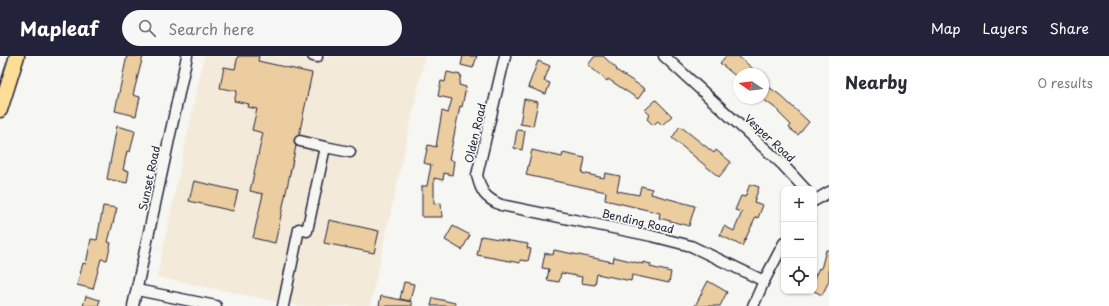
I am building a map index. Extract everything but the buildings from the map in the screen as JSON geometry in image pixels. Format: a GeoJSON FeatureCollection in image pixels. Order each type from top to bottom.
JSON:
{"type":"FeatureCollection","features":[{"type":"Feature","properties":{"kind":"highway"},"geometry":{"type":"LineString","coordinates":[[1,103],[17,56]]}},
{"type":"Feature","properties":{"kind":"street","name":"Sunset Road"},"geometry":{"type":"LineString","coordinates":[[133,306],[187,56]]}},
{"type":"Feature","properties":{"kind":"street","name":"Olden Road"},"geometry":{"type":"LineString","coordinates":[[501,205],[488,199],[480,188],[477,176],[505,56]]}},
{"type":"Feature","properties":{"kind":"street","name":"Vesper Road"},"geometry":{"type":"LineString","coordinates":[[664,56],[783,165],[802,186]]}},
{"type":"Feature","properties":{"kind":"street"},"geometry":{"type":"LineString","coordinates":[[300,141],[350,152]]}},
{"type":"Feature","properties":{"kind":"street"},"geometry":{"type":"LineString","coordinates":[[283,306],[299,229],[307,231],[325,147]]}},
{"type":"Feature","properties":{"kind":"street"},"geometry":{"type":"LineString","coordinates":[[817,198],[829,192]]}},
{"type":"Feature","properties":{"kind":"street","name":"Bending Road"},"geometry":{"type":"LineString","coordinates":[[501,205],[652,236],[691,246],[764,281]]}},
{"type":"Feature","properties":{"kind":"street"},"geometry":{"type":"LineString","coordinates":[[753,306],[781,249]]}},
{"type":"Feature","properties":{"kind":"street"},"geometry":{"type":"LineString","coordinates":[[137,290],[216,306]]}},
{"type":"Feature","properties":{"kind":"shaded area"},"geometry":{"type":"Polygon","coordinates":[[[204,56],[425,56],[370,306],[299,306],[157,277],[204,56]]]}}]}
